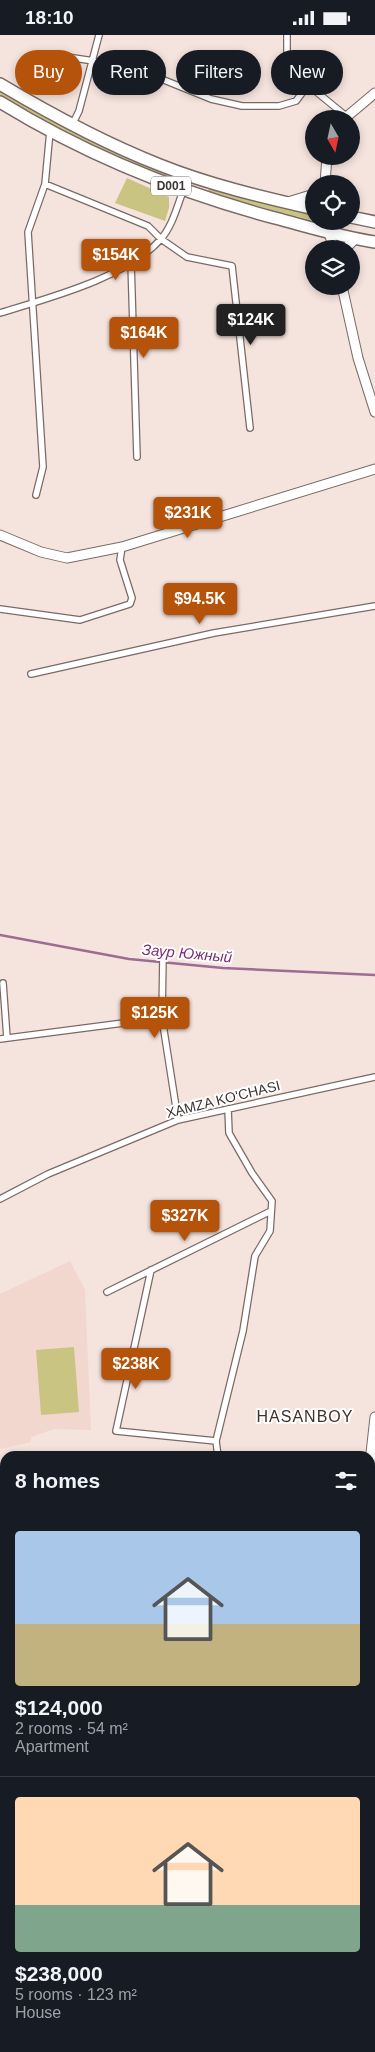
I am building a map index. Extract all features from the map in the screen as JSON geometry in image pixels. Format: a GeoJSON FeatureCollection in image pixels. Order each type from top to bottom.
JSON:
{"type":"FeatureCollection","features":[{"type":"Feature","properties":{"kind":"highway","name":"D001"},"geometry":{"type":"LineString","coordinates":[[0,84],[72,125],[136,155],[200,179],[305,207]]}},
{"type":"Feature","properties":{"kind":"highway","name":"D001"},"geometry":{"type":"LineString","coordinates":[[0,103],[50,131],[148,178],[188,193],[329,233],[375,242]]}},
{"type":"Feature","properties":{"kind":"highway"},"geometry":{"type":"LineString","coordinates":[[188,193],[200,179]]}},
{"type":"Feature","properties":{"kind":"highway"},"geometry":{"type":"LineString","coordinates":[[360,219],[375,222]]}},
{"type":"Feature","properties":{"kind":"street"},"geometry":{"type":"LineString","coordinates":[[96,50],[99,35]]}},
{"type":"Feature","properties":{"kind":"street"},"geometry":{"type":"LineString","coordinates":[[287,35],[287,50]]}},
{"type":"Feature","properties":{"kind":"street"},"geometry":{"type":"LineString","coordinates":[[72,125],[79,111],[92,68]]}},
{"type":"Feature","properties":{"kind":"street"},"geometry":{"type":"LineString","coordinates":[[166,81],[211,99],[242,106],[279,105],[296,101],[300,95]]}},
{"type":"Feature","properties":{"kind":"street"},"geometry":{"type":"LineString","coordinates":[[354,110],[375,93]]}},
{"type":"Feature","properties":{"kind":"street"},"geometry":{"type":"LineString","coordinates":[[320,95],[337,110]]}},
{"type":"Feature","properties":{"kind":"street"},"geometry":{"type":"LineString","coordinates":[[36,495],[43,467],[28,232],[45,184],[50,131]]}},
{"type":"Feature","properties":{"kind":"street"},"geometry":{"type":"LineString","coordinates":[[45,184],[148,226],[161,239],[187,257],[232,266],[250,428]]}},
{"type":"Feature","properties":{"kind":"street"},"geometry":{"type":"LineString","coordinates":[[0,313],[89,284],[146,253],[161,239],[188,193]]}},
{"type":"Feature","properties":{"kind":"street"},"geometry":{"type":"LineString","coordinates":[[283,202],[296,201],[305,198]]}},
{"type":"Feature","properties":{"kind":"street"},"geometry":{"type":"LineString","coordinates":[[330,230],[331,240]]}},
{"type":"Feature","properties":{"kind":"street"},"geometry":{"type":"LineString","coordinates":[[131,262],[137,457]]}},
{"type":"Feature","properties":{"kind":"street"},"geometry":{"type":"LineString","coordinates":[[344,295],[358,358],[375,412]]}},
{"type":"Feature","properties":{"kind":"street"},"geometry":{"type":"LineString","coordinates":[[0,535],[41,552],[67,558],[122,547],[375,469]]}},
{"type":"Feature","properties":{"kind":"street"},"geometry":{"type":"LineString","coordinates":[[0,609],[80,620],[130,604],[132,598],[120,560],[122,547]]}},
{"type":"Feature","properties":{"kind":"street"},"geometry":{"type":"LineString","coordinates":[[32,674],[214,633],[375,606]]}},
{"type":"Feature","properties":{"kind":"street"},"geometry":{"type":"LineString","coordinates":[[163,955],[162,1017],[178,1120]]}},
{"type":"Feature","properties":{"kind":"street"},"geometry":{"type":"LineString","coordinates":[[3,983],[7,1038]]}},
{"type":"Feature","properties":{"kind":"street"},"geometry":{"type":"LineString","coordinates":[[0,1039],[162,1017]]}},
{"type":"Feature","properties":{"kind":"street","name":"XAMZA KO'CHASI"},"geometry":{"type":"LineString","coordinates":[[0,1199],[48,1174],[178,1120],[375,1077]]}},
{"type":"Feature","properties":{"kind":"street"},"geometry":{"type":"LineString","coordinates":[[217,1451],[216,1441],[243,1331],[255,1256],[270,1231],[272,1211],[272,1201],[252,1173],[229,1133],[228,1109]]}},
{"type":"Feature","properties":{"kind":"street"},"geometry":{"type":"LineString","coordinates":[[107,1291],[272,1211]]}},
{"type":"Feature","properties":{"kind":"street"},"geometry":{"type":"LineString","coordinates":[[151,1270],[116,1431],[216,1441]]}},
{"type":"Feature","properties":{"kind":"street"},"geometry":{"type":"LineString","coordinates":[[371,1451],[375,1417]]}},
{"type":"Feature","properties":{"kind":"shaded area"},"geometry":{"type":"Polygon","coordinates":[[[0,91],[114,152],[187,182],[185,186],[68,133],[0,96],[0,91]]]}},
{"type":"Feature","properties":{"kind":"shaded area"},"geometry":{"type":"Polygon","coordinates":[[[127,178],[169,197],[169,208],[165,221],[115,203],[127,178]]]}},
{"type":"Feature","properties":{"kind":"shaded area"},"geometry":{"type":"Polygon","coordinates":[[[209,189],[305,214],[305,219],[207,193],[209,189]]]}},
{"type":"Feature","properties":{"kind":"shaded area"},"geometry":{"type":"Polygon","coordinates":[[[70,1261],[85,1290],[91,1430],[54,1429],[31,1437],[31,1442],[0,1449],[0,1294],[70,1261]]]}},
{"type":"Feature","properties":{"kind":"shaded area"},"geometry":{"type":"Polygon","coordinates":[[[74,1347],[79,1412],[41,1415],[36,1350],[74,1347]]]}},
{"type":"Feature","properties":{"kind":"waterway","name":"Заур Южный"},"geometry":{"type":"LineString","coordinates":[[0,935],[129,959],[223,968],[375,975]]}},
{"type":"Feature","properties":{"kind":"district","name":"HASANBOY"},"geometry":{"type":"Point","coordinates":[305,1416]}}]}
